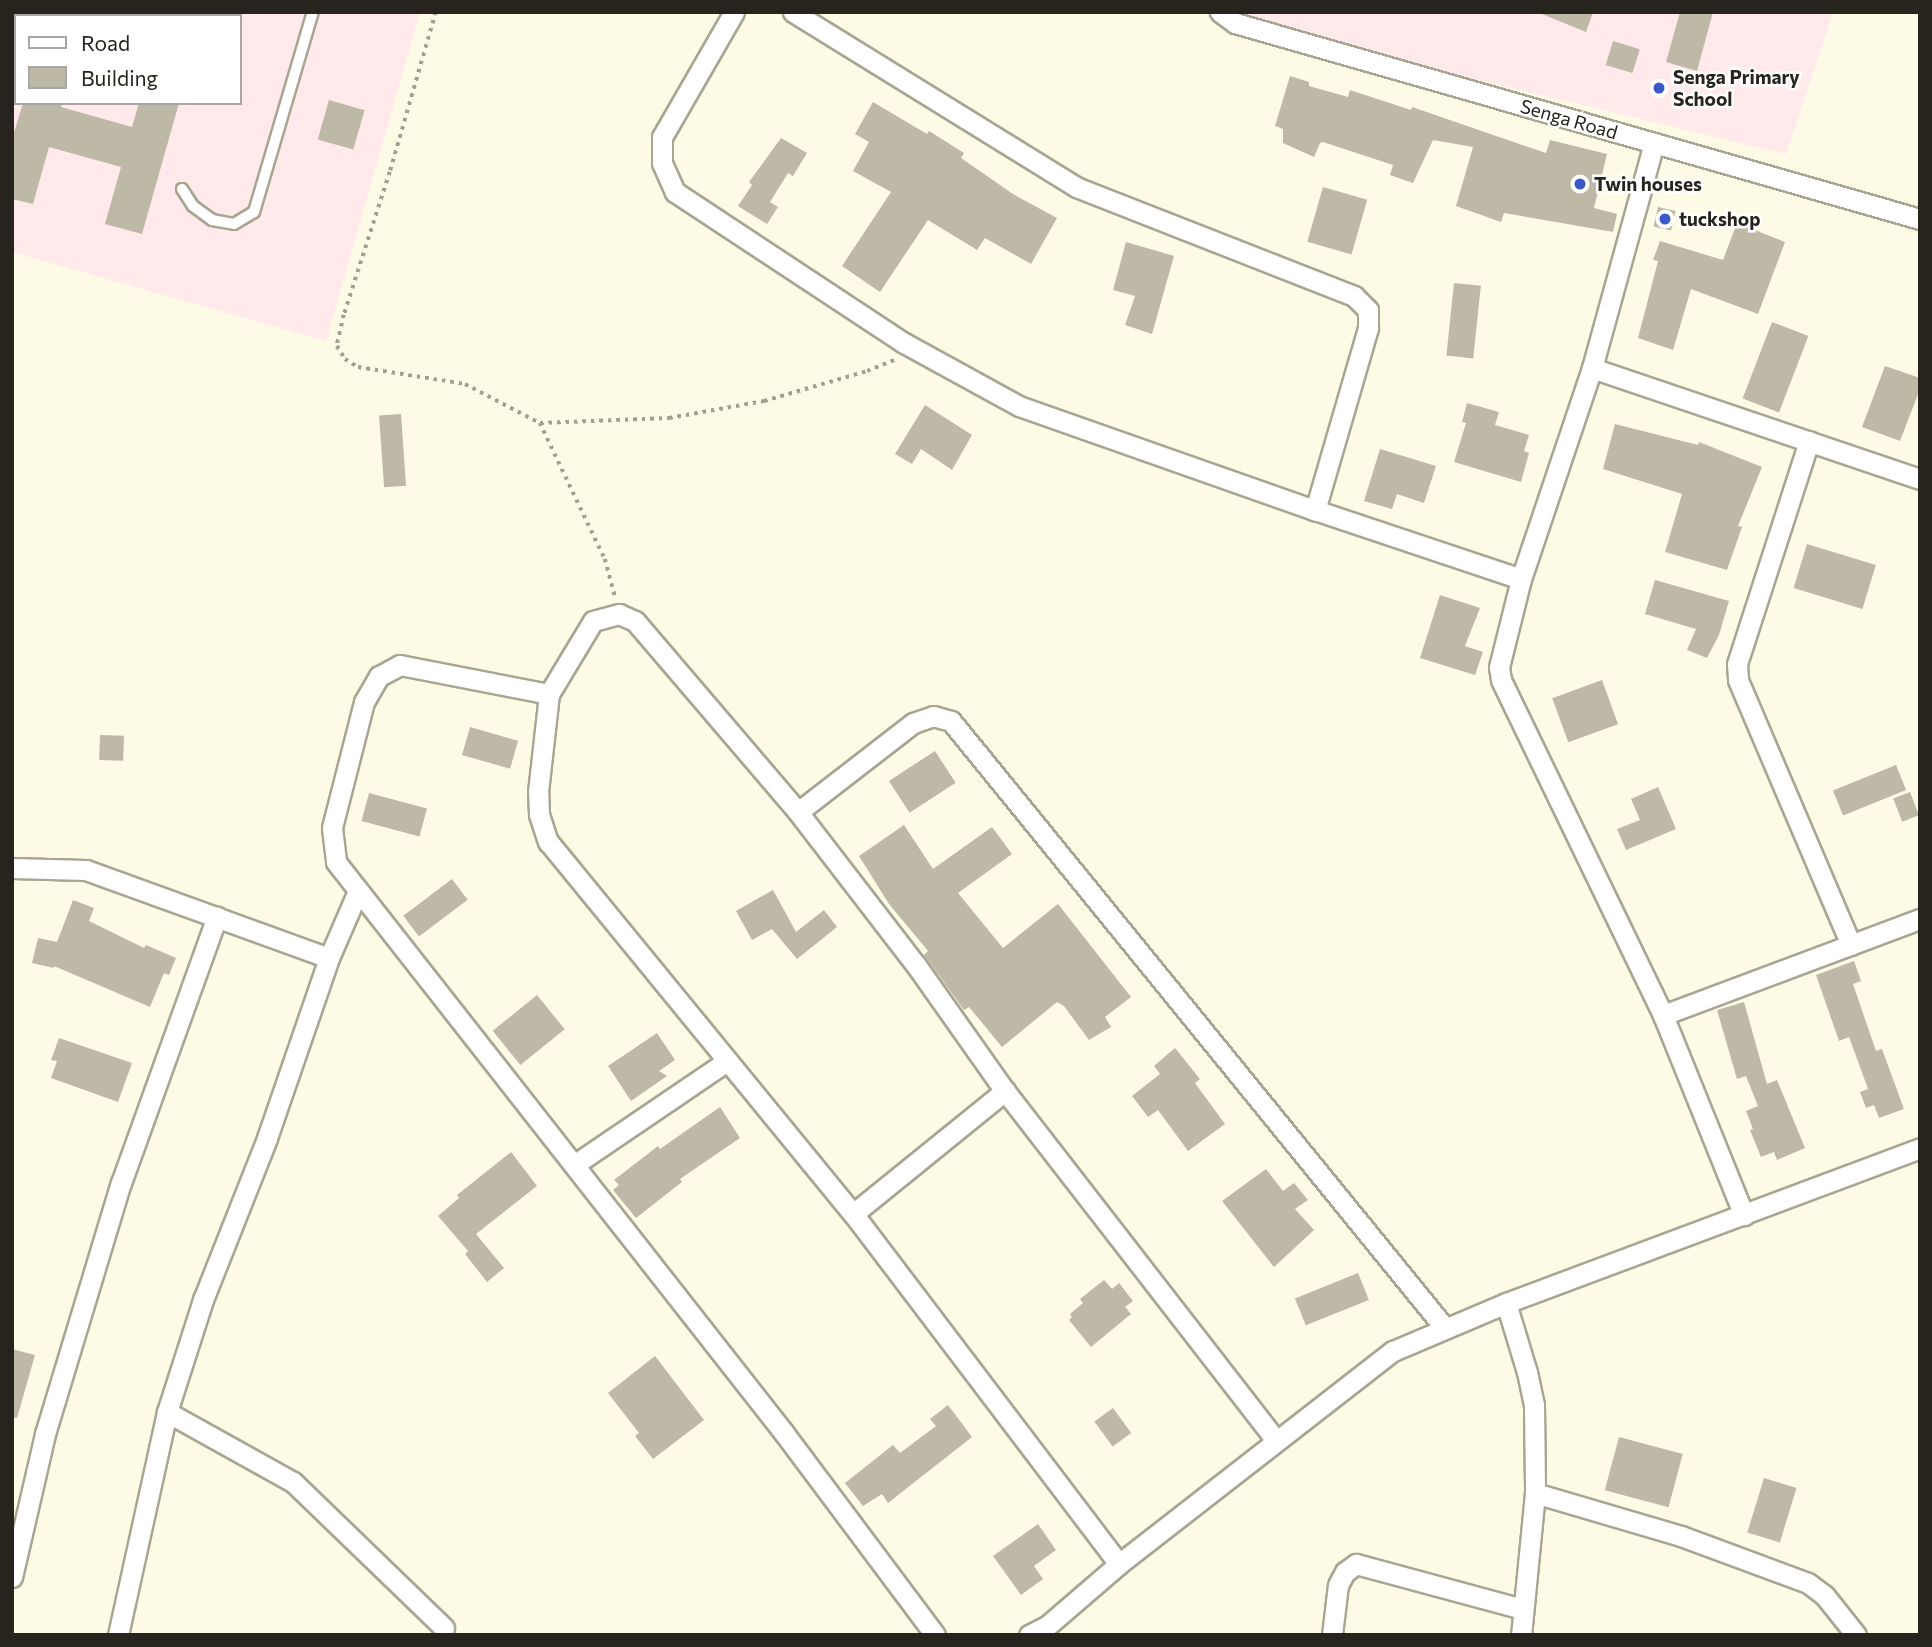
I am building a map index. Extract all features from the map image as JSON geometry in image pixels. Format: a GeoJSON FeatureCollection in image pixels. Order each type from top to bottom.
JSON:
{"type":"FeatureCollection","features":[{"type":"Feature","properties":{"kind":"street"},"geometry":{"type":"LineString","coordinates":[[734,12],[662,137],[662,163],[675,192],[917,350],[1019,405],[1315,510],[1521,579]]}},
{"type":"Feature","properties":{"kind":"street"},"geometry":{"type":"LineString","coordinates":[[793,12],[1076,187],[1354,296],[1368,310],[1368,328],[1315,510]]}},
{"type":"Feature","properties":{"kind":"street","name":"Senga Road"},"geometry":{"type":"LineString","coordinates":[[1220,12],[1235,23],[1920,219]]}},
{"type":"Feature","properties":{"kind":"street"},"geometry":{"type":"LineString","coordinates":[[1654,143],[1592,368],[1521,579],[1499,667],[1501,680],[1663,1015],[1744,1215]]}},
{"type":"Feature","properties":{"kind":"street"},"geometry":{"type":"LineString","coordinates":[[1592,368],[1920,479]]}},
{"type":"Feature","properties":{"kind":"street"},"geometry":{"type":"LineString","coordinates":[[1809,441],[1737,664],[1738,680],[1850,945]]}},
{"type":"Feature","properties":{"kind":"street"},"geometry":{"type":"LineString","coordinates":[[1119,1564],[853,1214],[548,842],[539,815],[538,792],[549,694],[593,621],[619,614],[635,621],[798,812],[916,965],[1005,1091],[1276,1440]]}},
{"type":"Feature","properties":{"kind":"street"},"geometry":{"type":"LineString","coordinates":[[549,694],[400,665],[379,676],[364,702],[332,828],[336,862],[784,1433],[935,1635]]}},
{"type":"Feature","properties":{"kind":"street"},"geometry":{"type":"LineString","coordinates":[[798,812],[913,723],[933,716],[951,721],[1444,1327]]}},
{"type":"Feature","properties":{"kind":"street"},"geometry":{"type":"LineString","coordinates":[[12,868],[86,870],[329,958]]}},
{"type":"Feature","properties":{"kind":"street"},"geometry":{"type":"LineString","coordinates":[[118,1635],[167,1412],[203,1300],[267,1138],[329,958],[358,891]]}},
{"type":"Feature","properties":{"kind":"street"},"geometry":{"type":"LineString","coordinates":[[12,1577],[45,1434],[121,1183],[217,917]]}},
{"type":"Feature","properties":{"kind":"street"},"geometry":{"type":"LineString","coordinates":[[1663,1015],[1920,919]]}},
{"type":"Feature","properties":{"kind":"street"},"geometry":{"type":"LineString","coordinates":[[574,1165],[727,1061]]}},
{"type":"Feature","properties":{"kind":"street"},"geometry":{"type":"LineString","coordinates":[[853,1214],[1005,1091]]}},
{"type":"Feature","properties":{"kind":"street"},"geometry":{"type":"LineString","coordinates":[[1029,1635],[1047,1626],[1119,1564],[1393,1351],[1444,1327],[1506,1303],[1920,1148]]}},
{"type":"Feature","properties":{"kind":"street"},"geometry":{"type":"LineString","coordinates":[[1506,1303],[1534,1405],[1535,1493],[1521,1635]]}},
{"type":"Feature","properties":{"kind":"street"},"geometry":{"type":"LineString","coordinates":[[167,1412],[293,1482],[444,1628]]}},
{"type":"Feature","properties":{"kind":"street"},"geometry":{"type":"LineString","coordinates":[[1535,1493],[1681,1536],[1808,1583],[1825,1596],[1856,1635]]}},
{"type":"Feature","properties":{"kind":"street"},"geometry":{"type":"LineString","coordinates":[[1332,1635],[1338,1585],[1345,1572],[1356,1564],[1523,1609]]}},
{"type":"Feature","properties":{"kind":"lane"},"geometry":{"type":"LineString","coordinates":[[182,189],[193,206],[212,219],[234,224],[254,212],[313,12]]}},
{"type":"Feature","properties":{"kind":"path"},"geometry":{"type":"LineString","coordinates":[[436,12],[337,346],[345,359],[358,367],[465,384],[540,423],[669,418],[764,401],[867,371],[917,350]]}},
{"type":"Feature","properties":{"kind":"path"},"geometry":{"type":"LineString","coordinates":[[540,423],[605,559],[619,614]]}},
{"type":"Feature","properties":{"kind":"shaded area"},"geometry":{"type":"Polygon","coordinates":[[[12,12],[420,12],[326,341],[12,252],[12,12]]]}},
{"type":"Feature","properties":{"kind":"shaded area","name":"Senga Primary School"},"geometry":{"type":"Polygon","coordinates":[[[1229,12],[1833,12],[1786,154],[1233,21],[1229,12]]]}},
{"type":"Feature","properties":{"kind":"building"},"geometry":{"type":"Polygon","coordinates":[[[1537,12],[1593,12],[1586,32],[1537,12]]]}},
{"type":"Feature","properties":{"kind":"building"},"geometry":{"type":"Polygon","coordinates":[[[1680,12],[1713,12],[1697,71],[1666,62],[1680,12]]]}},
{"type":"Feature","properties":{"kind":"building"},"geometry":{"type":"Polygon","coordinates":[[[1613,41],[1640,49],[1632,73],[1606,65],[1613,41]]]}},
{"type":"Feature","properties":{"kind":"building"},"geometry":{"type":"Polygon","coordinates":[[[1290,76],[1309,82],[1309,86],[1348,97],[1350,90],[1411,110],[1412,107],[1546,153],[1550,140],[1607,154],[1594,208],[1617,214],[1613,232],[1504,213],[1501,222],[1456,206],[1473,147],[1433,140],[1413,183],[1390,175],[1393,165],[1323,142],[1314,157],[1283,143],[1283,129],[1275,126],[1290,76]]]}},
{"type":"Feature","properties":{"kind":"building"},"geometry":{"type":"Polygon","coordinates":[[[329,100],[365,110],[353,150],[318,139],[329,100]]]}},
{"type":"Feature","properties":{"kind":"building"},"geometry":{"type":"Polygon","coordinates":[[[873,102],[964,153],[961,158],[1013,194],[1057,218],[1031,264],[985,238],[977,250],[928,220],[880,292],[842,266],[891,192],[853,171],[869,142],[855,134],[873,102]]]}},
{"type":"Feature","properties":{"kind":"building"},"geometry":{"type":"Polygon","coordinates":[[[22,105],[62,105],[132,127],[138,105],[178,105],[142,234],[105,224],[121,167],[49,147],[33,204],[12,199],[12,139],[22,105]]]}},
{"type":"Feature","properties":{"kind":"building"},"geometry":{"type":"Polygon","coordinates":[[[781,138],[807,153],[793,176],[788,173],[770,202],[778,207],[767,224],[738,206],[752,185],[749,182],[781,138]]]}},
{"type":"Feature","properties":{"kind":"building"},"geometry":{"type":"Polygon","coordinates":[[[1323,187],[1367,200],[1352,254],[1307,242],[1323,187]]]}},
{"type":"Feature","properties":{"kind":"building","name":"tuckshop"},"geometry":{"type":"Polygon","coordinates":[[[1658,207],[1676,211],[1671,231],[1654,226],[1658,207]]]}},
{"type":"Feature","properties":{"kind":"building"},"geometry":{"type":"Polygon","coordinates":[[[1737,223],[1785,242],[1758,314],[1691,289],[1673,350],[1638,338],[1658,261],[1653,260],[1660,241],[1723,260],[1737,223]]]}},
{"type":"Feature","properties":{"kind":"building"},"geometry":{"type":"Polygon","coordinates":[[[1126,242],[1174,256],[1152,334],[1125,325],[1135,296],[1113,290],[1126,242]]]}},
{"type":"Feature","properties":{"kind":"building"},"geometry":{"type":"Polygon","coordinates":[[[1454,283],[1481,286],[1473,358],[1446,356],[1454,283]]]}},
{"type":"Feature","properties":{"kind":"building"},"geometry":{"type":"Polygon","coordinates":[[[1772,322],[1808,336],[1779,413],[1743,399],[1772,322]]]}},
{"type":"Feature","properties":{"kind":"building"},"geometry":{"type":"Polygon","coordinates":[[[1885,366],[1920,378],[1920,389],[1900,441],[1862,427],[1885,366]]]}},
{"type":"Feature","properties":{"kind":"building"},"geometry":{"type":"Polygon","coordinates":[[[1467,403],[1499,412],[1495,425],[1529,435],[1524,451],[1529,453],[1521,482],[1454,462],[1466,423],[1462,422],[1467,403]]]}},
{"type":"Feature","properties":{"kind":"building"},"geometry":{"type":"Polygon","coordinates":[[[925,405],[972,435],[952,470],[921,449],[912,464],[895,454],[925,405]]]}},
{"type":"Feature","properties":{"kind":"building"},"geometry":{"type":"Polygon","coordinates":[[[401,414],[406,486],[384,487],[379,416],[401,414]]]}},
{"type":"Feature","properties":{"kind":"building"},"geometry":{"type":"Polygon","coordinates":[[[1615,424],[1698,445],[1699,442],[1762,467],[1738,526],[1742,527],[1727,570],[1665,552],[1682,494],[1603,469],[1615,424]]]}},
{"type":"Feature","properties":{"kind":"building"},"geometry":{"type":"Polygon","coordinates":[[[1380,449],[1436,466],[1424,503],[1397,494],[1392,509],[1364,501],[1380,449]]]}},
{"type":"Feature","properties":{"kind":"building"},"geometry":{"type":"Polygon","coordinates":[[[1807,544],[1876,565],[1862,609],[1794,588],[1807,544]]]}},
{"type":"Feature","properties":{"kind":"building"},"geometry":{"type":"Polygon","coordinates":[[[1655,580],[1729,601],[1719,635],[1707,658],[1687,650],[1696,629],[1645,614],[1655,580]]]}},
{"type":"Feature","properties":{"kind":"building"},"geometry":{"type":"Polygon","coordinates":[[[1440,595],[1480,608],[1465,646],[1483,652],[1475,675],[1420,658],[1440,595]]]}},
{"type":"Feature","properties":{"kind":"building"},"geometry":{"type":"Polygon","coordinates":[[[1602,680],[1618,724],[1568,742],[1552,698],[1602,680]]]}},
{"type":"Feature","properties":{"kind":"building"},"geometry":{"type":"Polygon","coordinates":[[[470,727],[518,741],[510,769],[462,755],[470,727]]]}},
{"type":"Feature","properties":{"kind":"building"},"geometry":{"type":"Polygon","coordinates":[[[100,735],[124,736],[123,761],[99,760],[100,735]]]}},
{"type":"Feature","properties":{"kind":"building"},"geometry":{"type":"Polygon","coordinates":[[[935,751],[956,783],[910,813],[889,781],[935,751]]]}},
{"type":"Feature","properties":{"kind":"building"},"geometry":{"type":"Polygon","coordinates":[[[1896,765],[1906,790],[1843,816],[1833,790],[1896,765]]]}},
{"type":"Feature","properties":{"kind":"building"},"geometry":{"type":"Polygon","coordinates":[[[1658,787],[1676,829],[1626,850],[1617,829],[1640,820],[1631,799],[1658,787]]]}},
{"type":"Feature","properties":{"kind":"building"},"geometry":{"type":"Polygon","coordinates":[[[1910,792],[1919,815],[1902,822],[1893,798],[1910,792]]]}},
{"type":"Feature","properties":{"kind":"building"},"geometry":{"type":"Polygon","coordinates":[[[369,793],[427,809],[419,837],[361,821],[369,793]]]}},
{"type":"Feature","properties":{"kind":"building"},"geometry":{"type":"Polygon","coordinates":[[[904,825],[933,869],[992,827],[1012,854],[958,893],[1003,948],[1058,904],[1131,997],[1105,1017],[1111,1027],[1089,1040],[1064,1006],[1057,1002],[1002,1047],[969,1007],[964,1010],[924,955],[928,951],[889,904],[859,856],[904,825]]]}},
{"type":"Feature","properties":{"kind":"building"},"geometry":{"type":"Polygon","coordinates":[[[452,879],[468,900],[419,936],[403,916],[452,879]]]}},
{"type":"Feature","properties":{"kind":"building"},"geometry":{"type":"Polygon","coordinates":[[[773,890],[796,932],[824,910],[837,927],[797,959],[772,929],[752,940],[736,911],[773,890]]]}},
{"type":"Feature","properties":{"kind":"building"},"geometry":{"type":"Polygon","coordinates":[[[73,900],[94,908],[89,921],[144,948],[146,945],[176,958],[169,975],[164,973],[150,1007],[54,966],[32,963],[38,938],[57,942],[73,900]]]}},
{"type":"Feature","properties":{"kind":"building"},"geometry":{"type":"Polygon","coordinates":[[[1854,961],[1861,981],[1853,984],[1876,1051],[1882,1049],[1904,1109],[1879,1118],[1874,1105],[1866,1108],[1860,1092],[1868,1089],[1849,1037],[1839,1041],[1816,975],[1854,961]]]}},
{"type":"Feature","properties":{"kind":"building"},"geometry":{"type":"Polygon","coordinates":[[[537,995],[565,1029],[520,1065],[493,1031],[537,995]]]}},
{"type":"Feature","properties":{"kind":"building"},"geometry":{"type":"Polygon","coordinates":[[[1744,1002],[1767,1084],[1777,1080],[1805,1148],[1777,1160],[1774,1152],[1761,1157],[1750,1130],[1753,1129],[1746,1111],[1758,1106],[1746,1076],[1737,1079],[1717,1010],[1744,1002]]]}},
{"type":"Feature","properties":{"kind":"building"},"geometry":{"type":"Polygon","coordinates":[[[657,1033],[675,1060],[659,1071],[667,1076],[631,1101],[608,1066],[657,1033]]]}},
{"type":"Feature","properties":{"kind":"building"},"geometry":{"type":"Polygon","coordinates":[[[59,1038],[132,1063],[118,1102],[51,1078],[57,1061],[51,1060],[59,1038]]]}},
{"type":"Feature","properties":{"kind":"building"},"geometry":{"type":"Polygon","coordinates":[[[1175,1048],[1200,1079],[1195,1083],[1225,1124],[1188,1151],[1158,1110],[1148,1117],[1132,1096],[1160,1074],[1154,1066],[1175,1048]]]}},
{"type":"Feature","properties":{"kind":"building"},"geometry":{"type":"Polygon","coordinates":[[[720,1107],[740,1138],[680,1179],[682,1182],[636,1218],[613,1190],[619,1185],[614,1180],[658,1146],[660,1149],[720,1107]]]}},
{"type":"Feature","properties":{"kind":"building"},"geometry":{"type":"Polygon","coordinates":[[[511,1152],[537,1186],[476,1234],[504,1268],[487,1282],[465,1254],[468,1251],[438,1216],[459,1198],[457,1195],[511,1152]]]}},
{"type":"Feature","properties":{"kind":"building"},"geometry":{"type":"Polygon","coordinates":[[[1266,1169],[1283,1191],[1294,1183],[1308,1200],[1295,1209],[1314,1230],[1274,1267],[1222,1201],[1266,1169]]]}},
{"type":"Feature","properties":{"kind":"building"},"geometry":{"type":"Polygon","coordinates":[[[1358,1273],[1369,1300],[1306,1325],[1295,1298],[1358,1273]]]}},
{"type":"Feature","properties":{"kind":"building"},"geometry":{"type":"Polygon","coordinates":[[[1104,1280],[1112,1289],[1119,1283],[1133,1301],[1125,1307],[1131,1314],[1091,1347],[1069,1320],[1072,1317],[1070,1314],[1083,1303],[1080,1299],[1104,1280]]]}},
{"type":"Feature","properties":{"kind":"building"},"geometry":{"type":"Polygon","coordinates":[[[12,1349],[35,1355],[17,1418],[12,1417],[12,1349]]]}},
{"type":"Feature","properties":{"kind":"building"},"geometry":{"type":"Polygon","coordinates":[[[655,1356],[704,1420],[653,1459],[635,1436],[639,1433],[608,1393],[655,1356]]]}},
{"type":"Feature","properties":{"kind":"building"},"geometry":{"type":"Polygon","coordinates":[[[948,1405],[972,1437],[888,1503],[882,1494],[863,1506],[845,1483],[893,1445],[900,1453],[936,1426],[930,1419],[948,1405]]]}},
{"type":"Feature","properties":{"kind":"building"},"geometry":{"type":"Polygon","coordinates":[[[1113,1408],[1131,1433],[1113,1447],[1094,1422],[1113,1408]]]}},
{"type":"Feature","properties":{"kind":"building"},"geometry":{"type":"Polygon","coordinates":[[[1619,1437],[1683,1454],[1669,1507],[1605,1490],[1619,1437]]]}},
{"type":"Feature","properties":{"kind":"building"},"geometry":{"type":"Polygon","coordinates":[[[1764,1478],[1797,1488],[1780,1542],[1747,1533],[1764,1478]]]}},
{"type":"Feature","properties":{"kind":"building"},"geometry":{"type":"Polygon","coordinates":[[[1038,1524],[1056,1550],[1034,1566],[1043,1579],[1021,1595],[993,1556],[1038,1524]]]}},
{"type":"Feature","properties":{"kind":"place","name":"Senga Primary School"},"geometry":{"type":"Point","coordinates":[1659,88]}},
{"type":"Feature","properties":{"kind":"place","name":"Twin houses"},"geometry":{"type":"Point","coordinates":[1580,184]}},
{"type":"Feature","properties":{"kind":"place","name":"tuckshop"},"geometry":{"type":"Point","coordinates":[1665,219]}}]}
